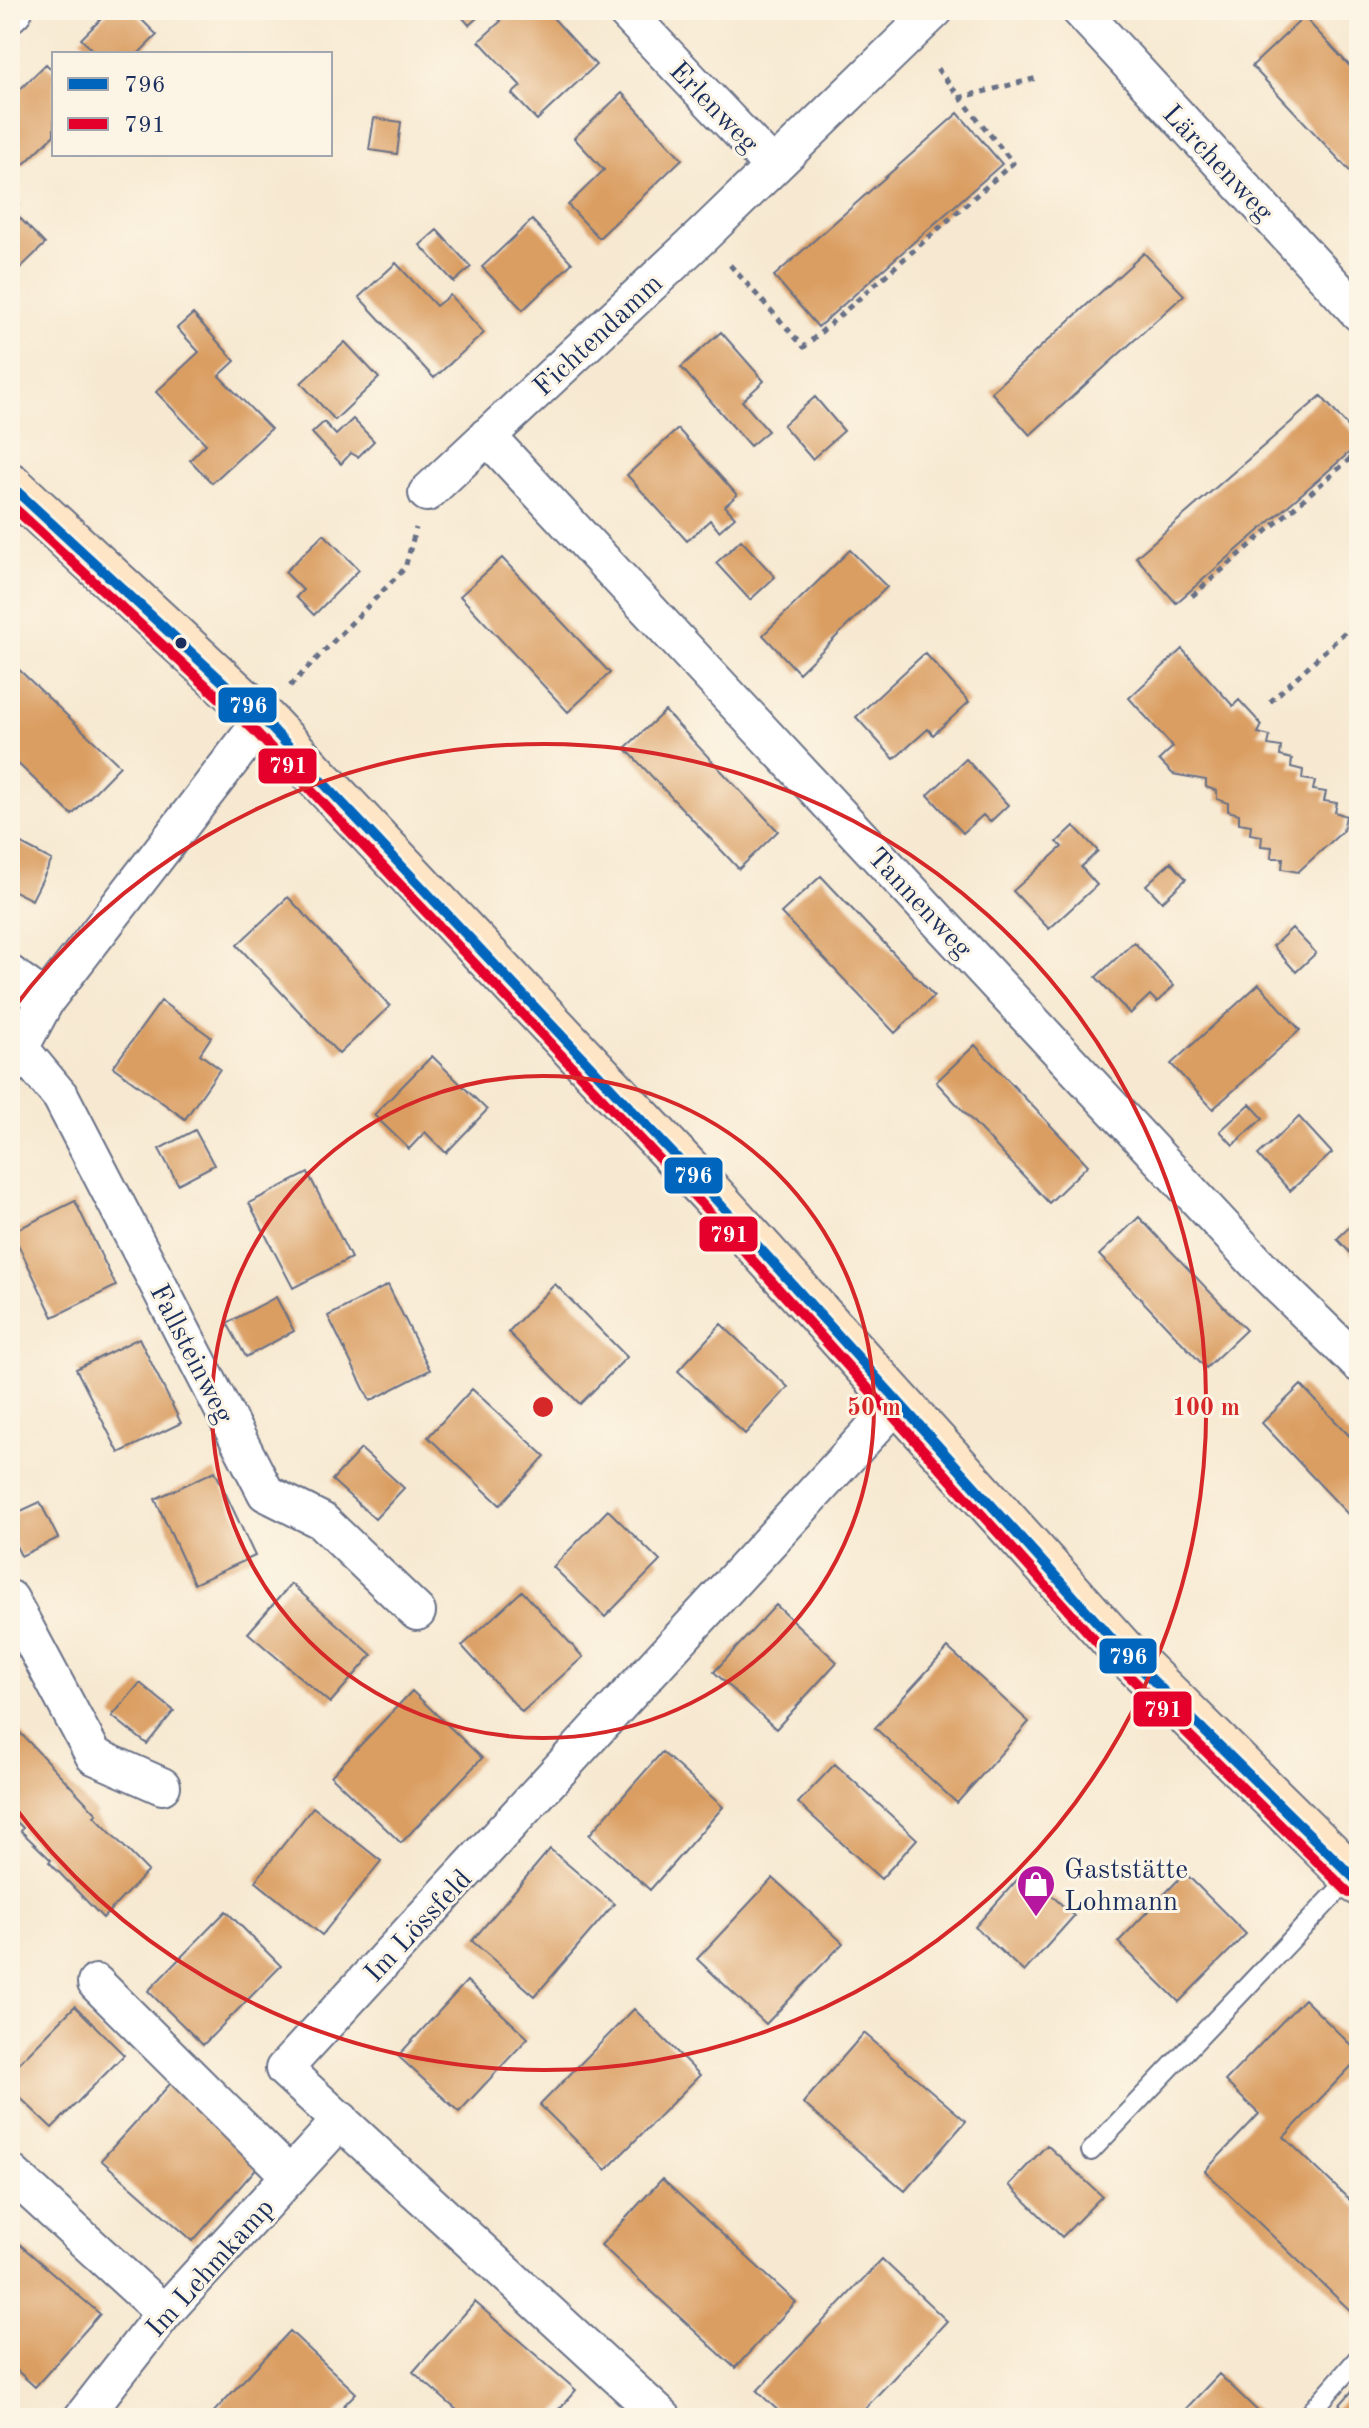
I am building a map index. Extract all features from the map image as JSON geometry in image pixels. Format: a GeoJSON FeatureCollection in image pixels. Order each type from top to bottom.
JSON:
{"type":"FeatureCollection","features":[{"type":"Feature","properties":{"kind":"main road"},"geometry":{"type":"LineString","coordinates":[[10,485],[263,719],[699,1182],[1121,1649],[1355,1880]]}},
{"type":"Feature","properties":{"kind":"street","name":"Erlenweg"},"geometry":{"type":"LineString","coordinates":[[624,10],[773,167]]}},
{"type":"Feature","properties":{"kind":"street","name":"Lärchenweg"},"geometry":{"type":"LineString","coordinates":[[1080,10],[1359,313]]}},
{"type":"Feature","properties":{"kind":"street","name":"Fichtendamm"},"geometry":{"type":"LineString","coordinates":[[427,493],[703,235],[922,22]]}},
{"type":"Feature","properties":{"kind":"street","name":"Tannenweg"},"geometry":{"type":"LineString","coordinates":[[487,436],[1267,1274],[1359,1364]]}},
{"type":"Feature","properties":{"kind":"street","name":"Fallsteinweg"},"geometry":{"type":"LineString","coordinates":[[263,719],[46,1000],[15,1058],[61,1097],[266,1493],[322,1521],[417,1612]]}},
{"type":"Feature","properties":{"kind":"street"},"geometry":{"type":"LineString","coordinates":[[10,974],[46,1000]]}},
{"type":"Feature","properties":{"kind":"street","name":"Im Lössfeld"},"geometry":{"type":"LineString","coordinates":[[663,2418],[284,2069],[898,1402]]}},
{"type":"Feature","properties":{"kind":"street"},"geometry":{"type":"LineString","coordinates":[[10,1599],[94,1756],[162,1786]]}},
{"type":"Feature","properties":{"kind":"street"},"geometry":{"type":"LineString","coordinates":[[96,1983],[290,2176]]}},
{"type":"Feature","properties":{"kind":"street","name":"Im Lehmkamp"},"geometry":{"type":"LineString","coordinates":[[82,2418],[164,2313],[341,2120]]}},
{"type":"Feature","properties":{"kind":"street"},"geometry":{"type":"LineString","coordinates":[[10,2172],[164,2313]]}},
{"type":"Feature","properties":{"kind":"lane"},"geometry":{"type":"LineString","coordinates":[[1091,2151],[1355,1880]]}},
{"type":"Feature","properties":{"kind":"lane"},"geometry":{"type":"LineString","coordinates":[[1306,2418],[1359,2357]]}},
{"type":"Feature","properties":{"kind":"path"},"geometry":{"type":"LineString","coordinates":[[703,235],[804,347],[1013,163],[959,98],[922,22]]}},
{"type":"Feature","properties":{"kind":"path"},"geometry":{"type":"LineString","coordinates":[[959,98],[1037,78]]}},
{"type":"Feature","properties":{"kind":"path"},"geometry":{"type":"LineString","coordinates":[[1192,596],[1359,451]]}},
{"type":"Feature","properties":{"kind":"path"},"geometry":{"type":"LineString","coordinates":[[295,680],[405,568],[427,493]]}},
{"type":"Feature","properties":{"kind":"path"},"geometry":{"type":"LineString","coordinates":[[1270,702],[1359,619]]}},
{"type":"Feature","properties":{"kind":"building"},"geometry":{"type":"Polygon","coordinates":[[[110,10],[132,10],[157,35],[140,52],[95,52],[81,39],[110,10]]]}},
{"type":"Feature","properties":{"kind":"building"},"geometry":{"type":"Polygon","coordinates":[[[456,10],[486,10],[469,25],[456,10]]]}},
{"type":"Feature","properties":{"kind":"building"},"geometry":{"type":"Polygon","coordinates":[[[490,10],[546,10],[596,65],[537,120],[512,94],[521,86],[479,41],[501,21],[490,10]]]}},
{"type":"Feature","properties":{"kind":"building"},"geometry":{"type":"Polygon","coordinates":[[[1304,17],[1359,76],[1359,181],[1252,66],[1304,17]]]}},
{"type":"Feature","properties":{"kind":"building"},"geometry":{"type":"Polygon","coordinates":[[[46,64],[52,70],[52,137],[22,166],[10,153],[10,122],[17,115],[10,108],[10,99],[46,64]]]}},
{"type":"Feature","properties":{"kind":"building"},"geometry":{"type":"Polygon","coordinates":[[[622,93],[682,159],[599,238],[568,205],[604,170],[574,138],[622,93]]]}},
{"type":"Feature","properties":{"kind":"building"},"geometry":{"type":"Polygon","coordinates":[[[958,113],[1002,164],[818,327],[774,276],[958,113]]]}},
{"type":"Feature","properties":{"kind":"building"},"geometry":{"type":"Polygon","coordinates":[[[374,118],[401,122],[397,154],[369,150],[374,118]]]}},
{"type":"Feature","properties":{"kind":"building"},"geometry":{"type":"Polygon","coordinates":[[[10,195],[19,204],[13,211],[45,244],[10,278],[10,195]]]}},
{"type":"Feature","properties":{"kind":"building"},"geometry":{"type":"Polygon","coordinates":[[[532,220],[572,263],[523,310],[482,267],[532,220]]]}},
{"type":"Feature","properties":{"kind":"building"},"geometry":{"type":"Polygon","coordinates":[[[437,230],[471,267],[454,282],[420,245],[437,230]]]}},
{"type":"Feature","properties":{"kind":"building"},"geometry":{"type":"Polygon","coordinates":[[[1144,253],[1184,295],[1030,435],[991,392],[1144,253]]]}},
{"type":"Feature","properties":{"kind":"building"},"geometry":{"type":"Polygon","coordinates":[[[396,263],[436,306],[450,295],[484,333],[434,378],[359,297],[396,263]]]}},
{"type":"Feature","properties":{"kind":"building"},"geometry":{"type":"Polygon","coordinates":[[[193,314],[235,361],[219,376],[271,429],[212,483],[190,460],[206,444],[156,392],[199,352],[177,328],[193,314]]]}},
{"type":"Feature","properties":{"kind":"building"},"geometry":{"type":"Polygon","coordinates":[[[721,332],[764,381],[742,401],[768,431],[750,446],[681,367],[721,332]]]}},
{"type":"Feature","properties":{"kind":"building"},"geometry":{"type":"Polygon","coordinates":[[[345,342],[379,378],[335,420],[301,383],[345,342]]]}},
{"type":"Feature","properties":{"kind":"building"},"geometry":{"type":"Polygon","coordinates":[[[1321,396],[1359,439],[1359,444],[1176,603],[1136,557],[1321,396]]]}},
{"type":"Feature","properties":{"kind":"building"},"geometry":{"type":"Polygon","coordinates":[[[815,397],[844,431],[812,459],[783,425],[815,397]]]}},
{"type":"Feature","properties":{"kind":"building"},"geometry":{"type":"Polygon","coordinates":[[[353,419],[374,441],[358,457],[351,453],[341,464],[312,433],[324,422],[336,435],[353,419]]]}},
{"type":"Feature","properties":{"kind":"building"},"geometry":{"type":"Polygon","coordinates":[[[678,429],[737,495],[725,506],[735,517],[719,531],[710,520],[687,541],[627,475],[678,429]]]}},
{"type":"Feature","properties":{"kind":"building"},"geometry":{"type":"Polygon","coordinates":[[[324,534],[359,570],[314,615],[296,597],[303,590],[285,572],[324,534]]]}},
{"type":"Feature","properties":{"kind":"building"},"geometry":{"type":"Polygon","coordinates":[[[741,540],[775,577],[750,600],[716,563],[741,540]]]}},
{"type":"Feature","properties":{"kind":"building"},"geometry":{"type":"Polygon","coordinates":[[[850,550],[887,587],[799,673],[763,635],[850,550]]]}},
{"type":"Feature","properties":{"kind":"building"},"geometry":{"type":"Polygon","coordinates":[[[502,558],[610,673],[568,712],[460,596],[502,558]]]}},
{"type":"Feature","properties":{"kind":"building"},"geometry":{"type":"Polygon","coordinates":[[[1182,649],[1233,706],[1239,700],[1262,725],[1258,733],[1270,736],[1268,745],[1281,747],[1280,756],[1292,759],[1291,767],[1303,770],[1302,779],[1315,781],[1313,790],[1326,792],[1324,801],[1337,803],[1335,812],[1346,816],[1343,831],[1298,872],[1282,869],[1283,858],[1271,858],[1272,847],[1261,846],[1262,836],[1250,834],[1251,825],[1239,823],[1239,814],[1228,811],[1228,803],[1217,799],[1217,791],[1206,787],[1206,780],[1173,774],[1159,760],[1173,747],[1129,698],[1182,649]]]}},
{"type":"Feature","properties":{"kind":"building"},"geometry":{"type":"Polygon","coordinates":[[[925,653],[969,702],[933,735],[928,729],[894,759],[856,717],[925,653]]]}},
{"type":"Feature","properties":{"kind":"building"},"geometry":{"type":"Polygon","coordinates":[[[12,663],[120,766],[72,815],[10,756],[12,663]]]}},
{"type":"Feature","properties":{"kind":"building"},"geometry":{"type":"Polygon","coordinates":[[[665,711],[778,831],[739,869],[625,748],[665,711]]]}},
{"type":"Feature","properties":{"kind":"building"},"geometry":{"type":"Polygon","coordinates":[[[966,759],[1008,805],[990,822],[983,815],[963,833],[928,795],[966,759]]]}},
{"type":"Feature","properties":{"kind":"building"},"geometry":{"type":"Polygon","coordinates":[[[1074,826],[1098,851],[1081,867],[1097,885],[1049,929],[1013,891],[1062,847],[1057,842],[1074,826]]]}},
{"type":"Feature","properties":{"kind":"building"},"geometry":{"type":"Polygon","coordinates":[[[10,838],[52,860],[32,900],[10,889],[10,838]]]}},
{"type":"Feature","properties":{"kind":"building"},"geometry":{"type":"Polygon","coordinates":[[[1171,862],[1186,879],[1162,902],[1146,885],[1171,862]]]}},
{"type":"Feature","properties":{"kind":"building"},"geometry":{"type":"Polygon","coordinates":[[[821,876],[934,996],[895,1033],[781,913],[821,876]]]}},
{"type":"Feature","properties":{"kind":"building"},"geometry":{"type":"Polygon","coordinates":[[[288,897],[390,1006],[339,1054],[237,945],[288,897]]]}},
{"type":"Feature","properties":{"kind":"building"},"geometry":{"type":"Polygon","coordinates":[[[1292,928],[1316,953],[1296,972],[1273,946],[1292,928]]]}},
{"type":"Feature","properties":{"kind":"building"},"geometry":{"type":"Polygon","coordinates":[[[1134,942],[1174,986],[1157,1002],[1150,995],[1130,1014],[1096,977],[1134,942]]]}},
{"type":"Feature","properties":{"kind":"building"},"geometry":{"type":"Polygon","coordinates":[[[1259,984],[1300,1030],[1213,1109],[1171,1064],[1259,984]]]}},
{"type":"Feature","properties":{"kind":"building"},"geometry":{"type":"Polygon","coordinates":[[[161,1001],[211,1037],[200,1054],[220,1069],[185,1119],[113,1067],[161,1001]]]}},
{"type":"Feature","properties":{"kind":"building"},"geometry":{"type":"Polygon","coordinates":[[[975,1045],[1088,1165],[1049,1203],[936,1082],[975,1045]]]}},
{"type":"Feature","properties":{"kind":"building"},"geometry":{"type":"Polygon","coordinates":[[[432,1056],[487,1110],[446,1153],[425,1132],[409,1149],[374,1115],[432,1056]]]}},
{"type":"Feature","properties":{"kind":"building"},"geometry":{"type":"Polygon","coordinates":[[[1250,1104],[1263,1118],[1233,1145],[1220,1131],[1250,1104]]]}},
{"type":"Feature","properties":{"kind":"building"},"geometry":{"type":"Polygon","coordinates":[[[1299,1117],[1332,1153],[1290,1191],[1258,1155],[1299,1117]]]}},
{"type":"Feature","properties":{"kind":"building"},"geometry":{"type":"Polygon","coordinates":[[[195,1130],[214,1165],[178,1184],[159,1149],[195,1130]]]}},
{"type":"Feature","properties":{"kind":"building"},"geometry":{"type":"Polygon","coordinates":[[[308,1173],[351,1258],[293,1288],[249,1203],[308,1173]]]}},
{"type":"Feature","properties":{"kind":"building"},"geometry":{"type":"Polygon","coordinates":[[[75,1201],[116,1286],[53,1317],[12,1232],[75,1201]]]}},
{"type":"Feature","properties":{"kind":"building"},"geometry":{"type":"Polygon","coordinates":[[[1139,1217],[1246,1330],[1206,1368],[1099,1255],[1139,1217]]]}},
{"type":"Feature","properties":{"kind":"building"},"geometry":{"type":"Polygon","coordinates":[[[1359,1218],[1359,1262],[1337,1239],[1359,1218]]]}},
{"type":"Feature","properties":{"kind":"building"},"geometry":{"type":"Polygon","coordinates":[[[555,1284],[627,1357],[580,1404],[508,1332],[555,1284]]]}},
{"type":"Feature","properties":{"kind":"building"},"geometry":{"type":"Polygon","coordinates":[[[388,1285],[430,1370],[370,1401],[328,1316],[388,1285]]]}},
{"type":"Feature","properties":{"kind":"building"},"geometry":{"type":"Polygon","coordinates":[[[276,1297],[294,1331],[246,1357],[227,1323],[276,1297]]]}},
{"type":"Feature","properties":{"kind":"building"},"geometry":{"type":"Polygon","coordinates":[[[721,1324],[788,1387],[745,1434],[678,1371],[721,1324]]]}},
{"type":"Feature","properties":{"kind":"building"},"geometry":{"type":"Polygon","coordinates":[[[139,1338],[181,1423],[119,1453],[76,1369],[139,1338]]]}},
{"type":"Feature","properties":{"kind":"building"},"geometry":{"type":"Polygon","coordinates":[[[1301,1385],[1359,1446],[1359,1526],[1262,1423],[1301,1385]]]}},
{"type":"Feature","properties":{"kind":"building"},"geometry":{"type":"Polygon","coordinates":[[[472,1389],[545,1456],[500,1505],[428,1437],[472,1389]]]}},
{"type":"Feature","properties":{"kind":"building"},"geometry":{"type":"Polygon","coordinates":[[[361,1449],[404,1488],[375,1519],[332,1480],[361,1449]]]}},
{"type":"Feature","properties":{"kind":"building"},"geometry":{"type":"Polygon","coordinates":[[[215,1471],[255,1556],[194,1584],[155,1499],[215,1471]]]}},
{"type":"Feature","properties":{"kind":"building"},"geometry":{"type":"Polygon","coordinates":[[[40,1502],[58,1538],[21,1556],[10,1534],[10,1516],[40,1502]]]}},
{"type":"Feature","properties":{"kind":"building"},"geometry":{"type":"Polygon","coordinates":[[[608,1510],[660,1561],[605,1617],[553,1567],[608,1510]]]}},
{"type":"Feature","properties":{"kind":"building"},"geometry":{"type":"Polygon","coordinates":[[[291,1584],[372,1655],[330,1703],[248,1633],[291,1584]]]}},
{"type":"Feature","properties":{"kind":"building"},"geometry":{"type":"Polygon","coordinates":[[[522,1591],[583,1657],[522,1712],[462,1646],[522,1591]]]}},
{"type":"Feature","properties":{"kind":"building"},"geometry":{"type":"Polygon","coordinates":[[[776,1605],[837,1662],[776,1729],[714,1672],[776,1605]]]}},
{"type":"Feature","properties":{"kind":"building"},"geometry":{"type":"Polygon","coordinates":[[[948,1648],[1029,1722],[957,1803],[875,1728],[948,1648]]]}},
{"type":"Feature","properties":{"kind":"building"},"geometry":{"type":"Polygon","coordinates":[[[140,1683],[174,1711],[147,1744],[112,1716],[140,1683]]]}},
{"type":"Feature","properties":{"kind":"building"},"geometry":{"type":"Polygon","coordinates":[[[412,1691],[482,1758],[401,1843],[331,1776],[412,1691]]]}},
{"type":"Feature","properties":{"kind":"building"},"geometry":{"type":"Polygon","coordinates":[[[10,1722],[148,1871],[103,1918],[21,1831],[23,1828],[10,1815],[10,1722]]]}},
{"type":"Feature","properties":{"kind":"building"},"geometry":{"type":"Polygon","coordinates":[[[662,1752],[723,1807],[650,1890],[589,1835],[662,1752]]]}},
{"type":"Feature","properties":{"kind":"building"},"geometry":{"type":"Polygon","coordinates":[[[835,1764],[917,1839],[881,1879],[798,1803],[835,1764]]]}},
{"type":"Feature","properties":{"kind":"building"},"geometry":{"type":"Polygon","coordinates":[[[313,1807],[381,1861],[322,1935],[255,1881],[313,1807]]]}},
{"type":"Feature","properties":{"kind":"building"},"geometry":{"type":"Polygon","coordinates":[[[550,1849],[614,1904],[535,1996],[472,1941],[550,1849]]]}},
{"type":"Feature","properties":{"kind":"building"},"geometry":{"type":"Polygon","coordinates":[[[1025,1871],[1074,1916],[1024,1972],[975,1927],[1025,1871]]]}},
{"type":"Feature","properties":{"kind":"building"},"geometry":{"type":"Polygon","coordinates":[[[1185,1873],[1246,1934],[1179,2002],[1118,1942],[1185,1873]]]}},
{"type":"Feature","properties":{"kind":"building"},"geometry":{"type":"Polygon","coordinates":[[[773,1878],[843,1943],[766,2024],[697,1959],[773,1878]]]}},
{"type":"Feature","properties":{"kind":"building"},"geometry":{"type":"Polygon","coordinates":[[[226,1911],[281,1966],[203,2045],[148,1991],[226,1911]]]}},
{"type":"Feature","properties":{"kind":"building"},"geometry":{"type":"Polygon","coordinates":[[[467,1981],[528,2038],[459,2112],[398,2056],[467,1981]]]}},
{"type":"Feature","properties":{"kind":"building"},"geometry":{"type":"Polygon","coordinates":[[[1304,1999],[1359,2053],[1359,2058],[1284,2137],[1359,2209],[1359,2319],[1205,2171],[1259,2114],[1225,2081],[1304,1999]]]}},
{"type":"Feature","properties":{"kind":"building"},"geometry":{"type":"Polygon","coordinates":[[[75,2006],[124,2055],[52,2128],[10,2088],[10,2072],[75,2006]]]}},
{"type":"Feature","properties":{"kind":"building"},"geometry":{"type":"Polygon","coordinates":[[[634,2009],[700,2075],[606,2170],[540,2105],[634,2009]]]}},
{"type":"Feature","properties":{"kind":"building"},"geometry":{"type":"Polygon","coordinates":[[[864,2033],[966,2121],[905,2191],[803,2103],[864,2033]]]}},
{"type":"Feature","properties":{"kind":"building"},"geometry":{"type":"Polygon","coordinates":[[[171,2083],[260,2164],[193,2241],[101,2160],[171,2083]]]}},
{"type":"Feature","properties":{"kind":"building"},"geometry":{"type":"Polygon","coordinates":[[[1047,2145],[1102,2196],[1062,2237],[1009,2185],[1047,2145]]]}},
{"type":"Feature","properties":{"kind":"building"},"geometry":{"type":"Polygon","coordinates":[[[662,2179],[796,2302],[735,2368],[601,2245],[662,2179]]]}},
{"type":"Feature","properties":{"kind":"building"},"geometry":{"type":"Polygon","coordinates":[[[10,2236],[100,2314],[35,2387],[10,2364],[10,2236]]]}},
{"type":"Feature","properties":{"kind":"building"},"geometry":{"type":"Polygon","coordinates":[[[882,2259],[947,2321],[856,2418],[786,2418],[757,2391],[882,2259]]]}},
{"type":"Feature","properties":{"kind":"building"},"geometry":{"type":"Polygon","coordinates":[[[475,2302],[576,2390],[551,2418],[466,2418],[413,2372],[475,2302]]]}},
{"type":"Feature","properties":{"kind":"building"},"geometry":{"type":"Polygon","coordinates":[[[290,2331],[356,2393],[332,2418],[208,2418],[290,2331]]]}},
{"type":"Feature","properties":{"kind":"building"},"geometry":{"type":"Polygon","coordinates":[[[1219,2374],[1265,2418],[1177,2418],[1219,2374]]]}},
{"type":"Feature","properties":{"kind":"building"},"geometry":{"type":"Polygon","coordinates":[[[1352,2391],[1359,2397],[1359,2418],[1328,2418],[1352,2391]]]}},
{"type":"Feature","properties":{"kind":"transit line","name":"796"},"geometry":{"type":"LineString","coordinates":[[10,485],[263,719],[710,1193],[1121,1649],[1359,1883]]}},
{"type":"Feature","properties":{"kind":"transit line","name":"791"},"geometry":{"type":"LineString","coordinates":[[10,504],[253,729],[700,1202],[1111,1658],[1349,1893]]}},
{"type":"Feature","properties":{"kind":"place","name":"Gaststätte Lohmann"},"geometry":{"type":"Point","coordinates":[1036,1918]}}]}
